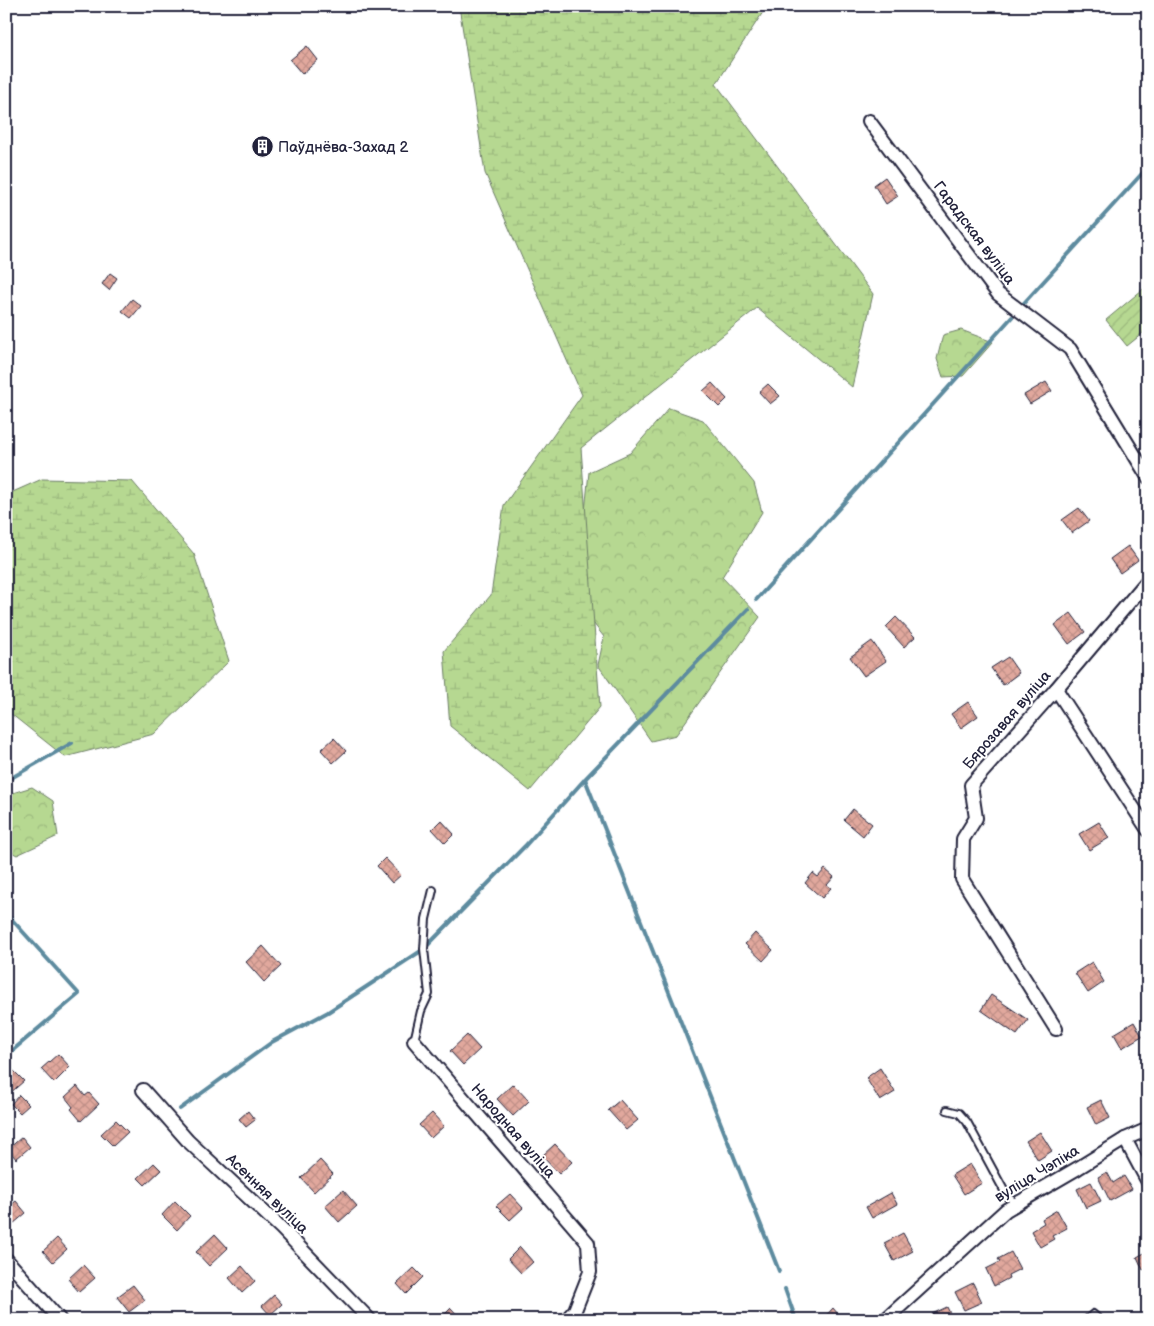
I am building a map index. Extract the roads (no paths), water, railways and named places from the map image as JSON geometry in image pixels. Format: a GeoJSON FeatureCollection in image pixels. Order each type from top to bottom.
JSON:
{"type":"FeatureCollection","features":[{"type":"Feature","properties":{"kind":"street","name":"Гарадская вуліца"},"geometry":{"type":"LineString","coordinates":[[869,121],[998,294],[1070,349],[1148,477]]}},
{"type":"Feature","properties":{"kind":"street","name":"Бярозавая вуліца"},"geometry":{"type":"LineString","coordinates":[[1056,1029],[962,879],[963,839],[976,818],[971,785],[1056,689],[1148,580]]}},
{"type":"Feature","properties":{"kind":"street"},"geometry":{"type":"LineString","coordinates":[[1056,689],[1148,830]]}},
{"type":"Feature","properties":{"kind":"street","name":"Народная вуліца"},"geometry":{"type":"LineString","coordinates":[[414,1041],[588,1243],[590,1272],[575,1310],[566,1320]]}},
{"type":"Feature","properties":{"kind":"street","name":"Асенняя вуліца"},"geometry":{"type":"LineString","coordinates":[[143,1090],[188,1141],[281,1228],[370,1320]]}},
{"type":"Feature","properties":{"kind":"street","name":"вуліца Чэпіка"},"geometry":{"type":"LineString","coordinates":[[885,1320],[1006,1210],[1125,1139],[1148,1129]]}},
{"type":"Feature","properties":{"kind":"street"},"geometry":{"type":"LineString","coordinates":[[1125,1139],[1148,1182]]}},
{"type":"Feature","properties":{"kind":"street"},"geometry":{"type":"LineString","coordinates":[[6,1259],[60,1320]]}},
{"type":"Feature","properties":{"kind":"lane"},"geometry":{"type":"LineString","coordinates":[[414,1041],[421,1011],[430,994],[424,949],[426,919],[433,890]]}},
{"type":"Feature","properties":{"kind":"lane"},"geometry":{"type":"LineString","coordinates":[[947,1110],[959,1113],[968,1122],[1007,1196],[1016,1203]]}},
{"type":"Feature","properties":{"kind":"lane"},"geometry":{"type":"LineString","coordinates":[[1086,1320],[1093,1314],[1100,1320]]}},
{"type":"Feature","properties":{"kind":"waterway"},"geometry":{"type":"LineString","coordinates":[[1023,304],[1148,167]]}},
{"type":"Feature","properties":{"kind":"waterway"},"geometry":{"type":"LineString","coordinates":[[756,600],[1012,317]]}},
{"type":"Feature","properties":{"kind":"waterway"},"geometry":{"type":"LineString","coordinates":[[180,1109],[272,1042],[328,1012],[424,949],[525,846],[585,779],[748,609]]}},
{"type":"Feature","properties":{"kind":"waterway"},"geometry":{"type":"LineString","coordinates":[[6,781],[72,743]]}},
{"type":"Feature","properties":{"kind":"waterway"},"geometry":{"type":"LineString","coordinates":[[585,779],[779,1271]]}},
{"type":"Feature","properties":{"kind":"waterway"},"geometry":{"type":"LineString","coordinates":[[6,913],[79,994],[6,1056]]}},
{"type":"Feature","properties":{"kind":"waterway"},"geometry":{"type":"LineString","coordinates":[[785,1289],[796,1320]]}},
{"type":"Feature","properties":{"kind":"place","name":"Паўднёва-Захад 2"},"geometry":{"type":"Point","coordinates":[262,147]}}]}
